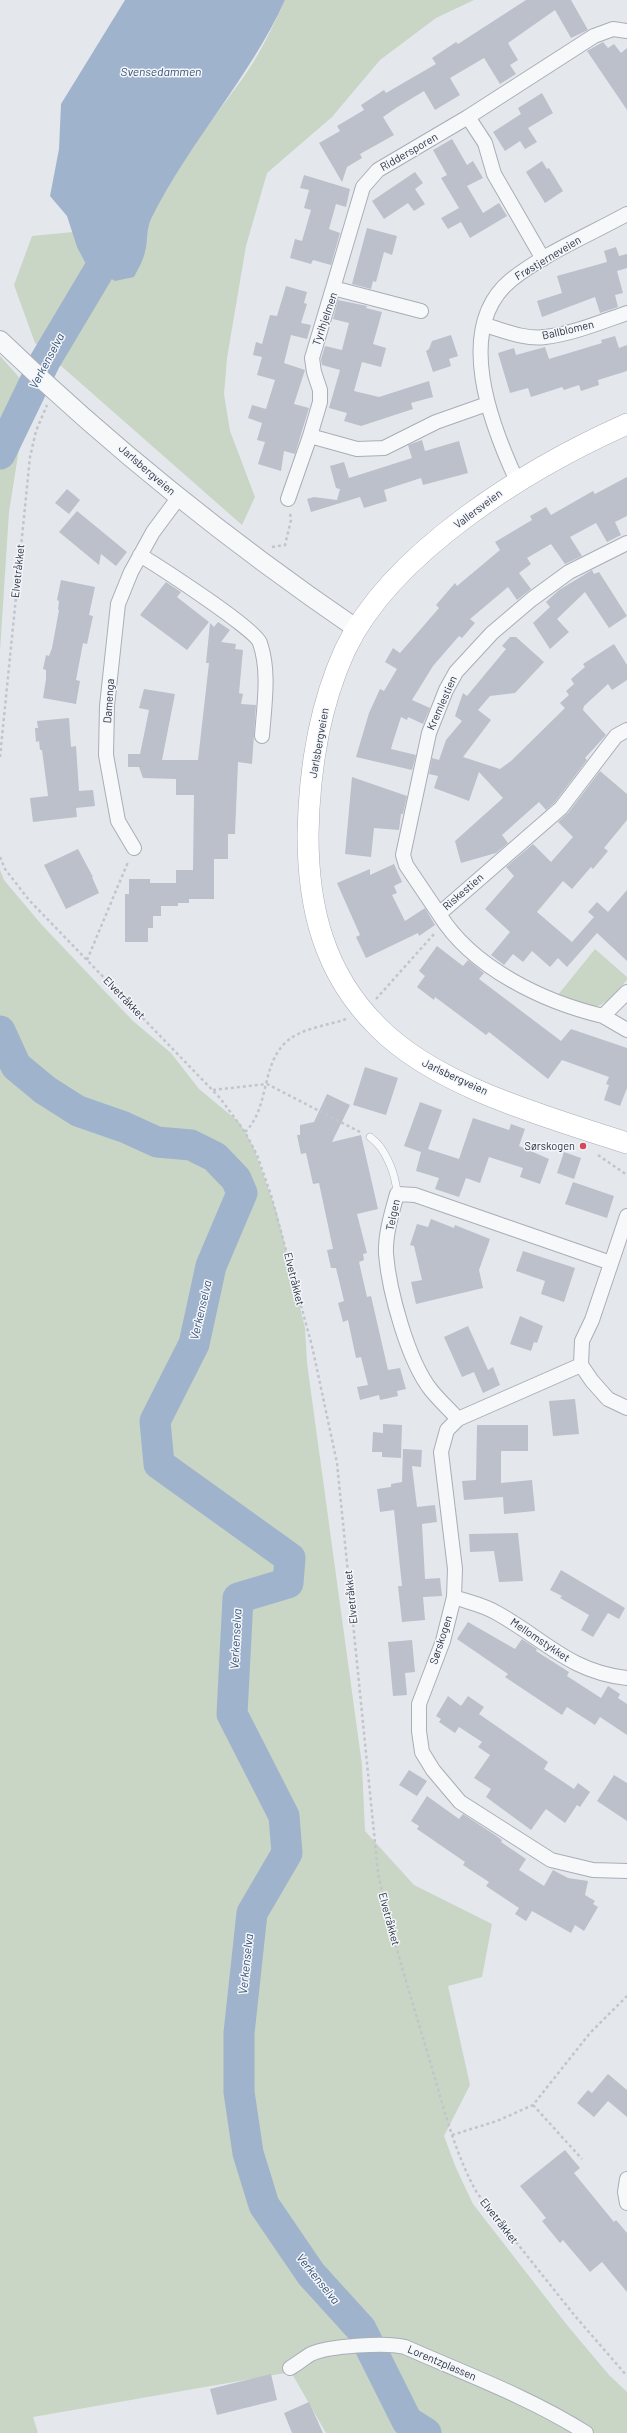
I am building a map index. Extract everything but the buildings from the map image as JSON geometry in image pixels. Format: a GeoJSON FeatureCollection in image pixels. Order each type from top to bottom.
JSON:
{"type":"FeatureCollection","features":[{"type":"Feature","properties":{"kind":"main road","name":"Vallersveien"},"geometry":{"type":"LineString","coordinates":[[356,629],[407,568],[453,528],[517,480],[569,452],[627,424]]}},
{"type":"Feature","properties":{"kind":"main road","name":"Jarlsbergveien"},"geometry":{"type":"LineString","coordinates":[[356,629],[336,673],[321,725],[314,761],[309,822],[311,895],[322,940],[339,975],[376,1026],[419,1061],[442,1073],[506,1100],[627,1144]]}},
{"type":"Feature","properties":{"kind":"street","name":"Riddersporen"},"geometry":{"type":"LineString","coordinates":[[333,288],[363,187],[378,170],[468,117],[594,36],[613,29],[627,32]]}},
{"type":"Feature","properties":{"kind":"street"},"geometry":{"type":"LineString","coordinates":[[468,117],[485,143],[494,174],[543,259]]}},
{"type":"Feature","properties":{"kind":"street","name":"Frøstjerneveien"},"geometry":{"type":"LineString","coordinates":[[517,480],[487,404],[479,358],[485,325],[494,299],[511,281],[543,259],[627,214]]}},
{"type":"Feature","properties":{"kind":"street","name":"Tyrihjelmen"},"geometry":{"type":"LineString","coordinates":[[288,499],[320,402],[320,390],[314,372],[312,358],[333,288],[421,311]]}},
{"type":"Feature","properties":{"kind":"street","name":"Ballblomen"},"geometry":{"type":"LineString","coordinates":[[485,325],[521,335],[544,337],[592,325],[627,313]]}},
{"type":"Feature","properties":{"kind":"street","name":"Jarlsbergveien"},"geometry":{"type":"LineString","coordinates":[[0,340],[28,367],[179,497],[356,629]]}},
{"type":"Feature","properties":{"kind":"street"},"geometry":{"type":"LineString","coordinates":[[310,436],[357,449],[384,448],[436,422],[487,404]]}},
{"type":"Feature","properties":{"kind":"street","name":"Damenga"},"geometry":{"type":"LineString","coordinates":[[134,848],[118,821],[106,755],[107,706],[118,604],[140,555],[163,517],[179,497]]}},
{"type":"Feature","properties":{"kind":"street","name":"Kremlestien"},"geometry":{"type":"LineString","coordinates":[[442,918],[406,865],[403,855],[429,733],[446,690],[456,672],[492,633],[532,599],[569,572],[627,543]]}},
{"type":"Feature","properties":{"kind":"street"},"geometry":{"type":"LineString","coordinates":[[140,555],[239,622],[260,641],[266,674],[262,736]]}},
{"type":"Feature","properties":{"kind":"street","name":"Riskestien"},"geometry":{"type":"LineString","coordinates":[[627,730],[616,736],[561,808],[442,918],[459,942],[524,987],[571,1008],[603,1016],[627,1030]]}},
{"type":"Feature","properties":{"kind":"street"},"geometry":{"type":"LineString","coordinates":[[603,1016],[627,992]]}},
{"type":"Feature","properties":{"kind":"street","name":"Teigen"},"geometry":{"type":"LineString","coordinates":[[458,1418],[430,1389],[415,1363],[396,1306],[386,1253],[390,1218],[397,1194],[415,1195],[611,1263]]}},
{"type":"Feature","properties":{"kind":"street"},"geometry":{"type":"LineString","coordinates":[[627,1216],[592,1320],[582,1340],[581,1365],[592,1381],[608,1399],[627,1408]]}},
{"type":"Feature","properties":{"kind":"street","name":"Sørskogen"},"geometry":{"type":"LineString","coordinates":[[581,1365],[458,1418],[447,1430],[441,1452],[455,1569],[454,1597],[443,1641],[419,1704],[419,1731],[422,1752],[433,1770],[460,1802],[551,1860],[593,1870],[627,1871]]}},
{"type":"Feature","properties":{"kind":"street","name":"Mellomstykket"},"geometry":{"type":"LineString","coordinates":[[454,1597],[495,1611],[527,1631],[564,1658],[612,1676],[627,1678]]}},
{"type":"Feature","properties":{"kind":"street"},"geometry":{"type":"LineString","coordinates":[[627,2179],[625,2192],[627,2202]]}},
{"type":"Feature","properties":{"kind":"street","name":"Lorentzplassen"},"geometry":{"type":"LineString","coordinates":[[290,2368],[312,2354],[380,2344],[405,2347],[517,2395],[562,2418],[586,2433]]}},
{"type":"Feature","properties":{"kind":"lane"},"geometry":{"type":"LineString","coordinates":[[370,1137],[380,1146],[385,1155],[396,1185],[397,1194]]}},
{"type":"Feature","properties":{"kind":"path","name":"Elvetråkket"},"geometry":{"type":"LineString","coordinates":[[0,757],[30,457],[36,430],[52,388]]}},
{"type":"Feature","properties":{"kind":"path"},"geometry":{"type":"LineString","coordinates":[[250,551],[285,544],[291,520],[288,499]]}},
{"type":"Feature","properties":{"kind":"path"},"geometry":{"type":"LineString","coordinates":[[87,960],[134,848]]}},
{"type":"Feature","properties":{"kind":"path","name":"Elvetråkket"},"geometry":{"type":"LineString","coordinates":[[0,857],[4,869],[14,883],[212,1090],[244,1132],[263,1172],[287,1251],[332,1434],[340,1495],[378,1873],[387,1917],[452,2135],[465,2171],[478,2193],[575,2316],[627,2376]]}},
{"type":"Feature","properties":{"kind":"path"},"geometry":{"type":"LineString","coordinates":[[372,1004],[442,918]]}},
{"type":"Feature","properties":{"kind":"path"},"geometry":{"type":"LineString","coordinates":[[244,1132],[256,1120],[276,1056],[284,1044],[308,1030],[349,1018]]}},
{"type":"Feature","properties":{"kind":"path"},"geometry":{"type":"LineString","coordinates":[[212,1090],[267,1084],[370,1137]]}},
{"type":"Feature","properties":{"kind":"path"},"geometry":{"type":"LineString","coordinates":[[595,1153],[627,1175]]}},
{"type":"Feature","properties":{"kind":"path"},"geometry":{"type":"LineString","coordinates":[[452,2135],[496,2121],[533,2105],[590,2034],[614,2007],[627,1996]]}},
{"type":"Feature","properties":{"kind":"path"},"geometry":{"type":"LineString","coordinates":[[533,2105],[582,2159]]}},
{"type":"Feature","properties":{"kind":"green space"},"geometry":{"type":"Polygon","coordinates":[[[285,0],[474,0],[436,18],[380,60],[332,117],[267,173],[246,246],[227,358],[224,394],[230,431],[255,497],[242,525],[35,343],[14,285],[32,236],[73,232],[77,247],[145,253],[146,236],[150,220],[159,201],[181,163],[251,66],[285,0]]]}},
{"type":"Feature","properties":{"kind":"green space"},"geometry":{"type":"Polygon","coordinates":[[[0,356],[26,385],[22,430],[9,512],[0,651],[0,356]]]}},
{"type":"Feature","properties":{"kind":"green space"},"geometry":{"type":"Polygon","coordinates":[[[0,870],[4,880],[41,924],[133,1021],[171,1053],[199,1089],[239,1122],[253,1146],[277,1213],[305,1328],[307,1363],[362,1765],[365,1831],[414,1885],[492,1924],[482,1977],[448,1986],[470,2085],[444,2136],[456,2168],[473,2204],[567,2325],[609,2375],[627,2392],[627,2433],[326,2433],[291,2372],[33,2417],[38,2433],[0,2433],[0,870]]]}},
{"type":"Feature","properties":{"kind":"green space"},"geometry":{"type":"Polygon","coordinates":[[[595,949],[627,977],[627,980],[609,999],[596,1006],[589,1007],[581,1005],[557,996],[595,949]]]}},
{"type":"Feature","properties":{"kind":"water","name":"Svensedammen"},"geometry":{"type":"Polygon","coordinates":[[[125,0],[285,0],[254,57],[166,191],[149,223],[146,248],[134,277],[115,281],[86,264],[77,247],[67,216],[50,196],[59,149],[61,104],[125,0]]]}},
{"type":"Feature","properties":{"kind":"waterway","name":"Verkenselva"},"geometry":{"type":"LineString","coordinates":[[0,454],[45,361],[98,272]]}},
{"type":"Feature","properties":{"kind":"waterway","name":"Verkenselva"},"geometry":{"type":"LineString","coordinates":[[0,1031],[16,1066],[45,1090],[78,1111],[124,1127],[157,1142],[191,1145],[215,1157],[236,1179],[242,1193],[211,1266],[194,1344],[155,1421],[159,1464],[290,1558],[288,1583],[238,1598],[232,1714],[284,1816],[287,1853],[252,1913],[239,2033],[239,2092],[248,2153],[264,2205],[311,2274],[361,2329],[407,2421],[426,2433]]}},
{"type":"Feature","properties":{"kind":"place","name":"Sørskogen"},"geometry":{"type":"Point","coordinates":[583,1146]}}]}
